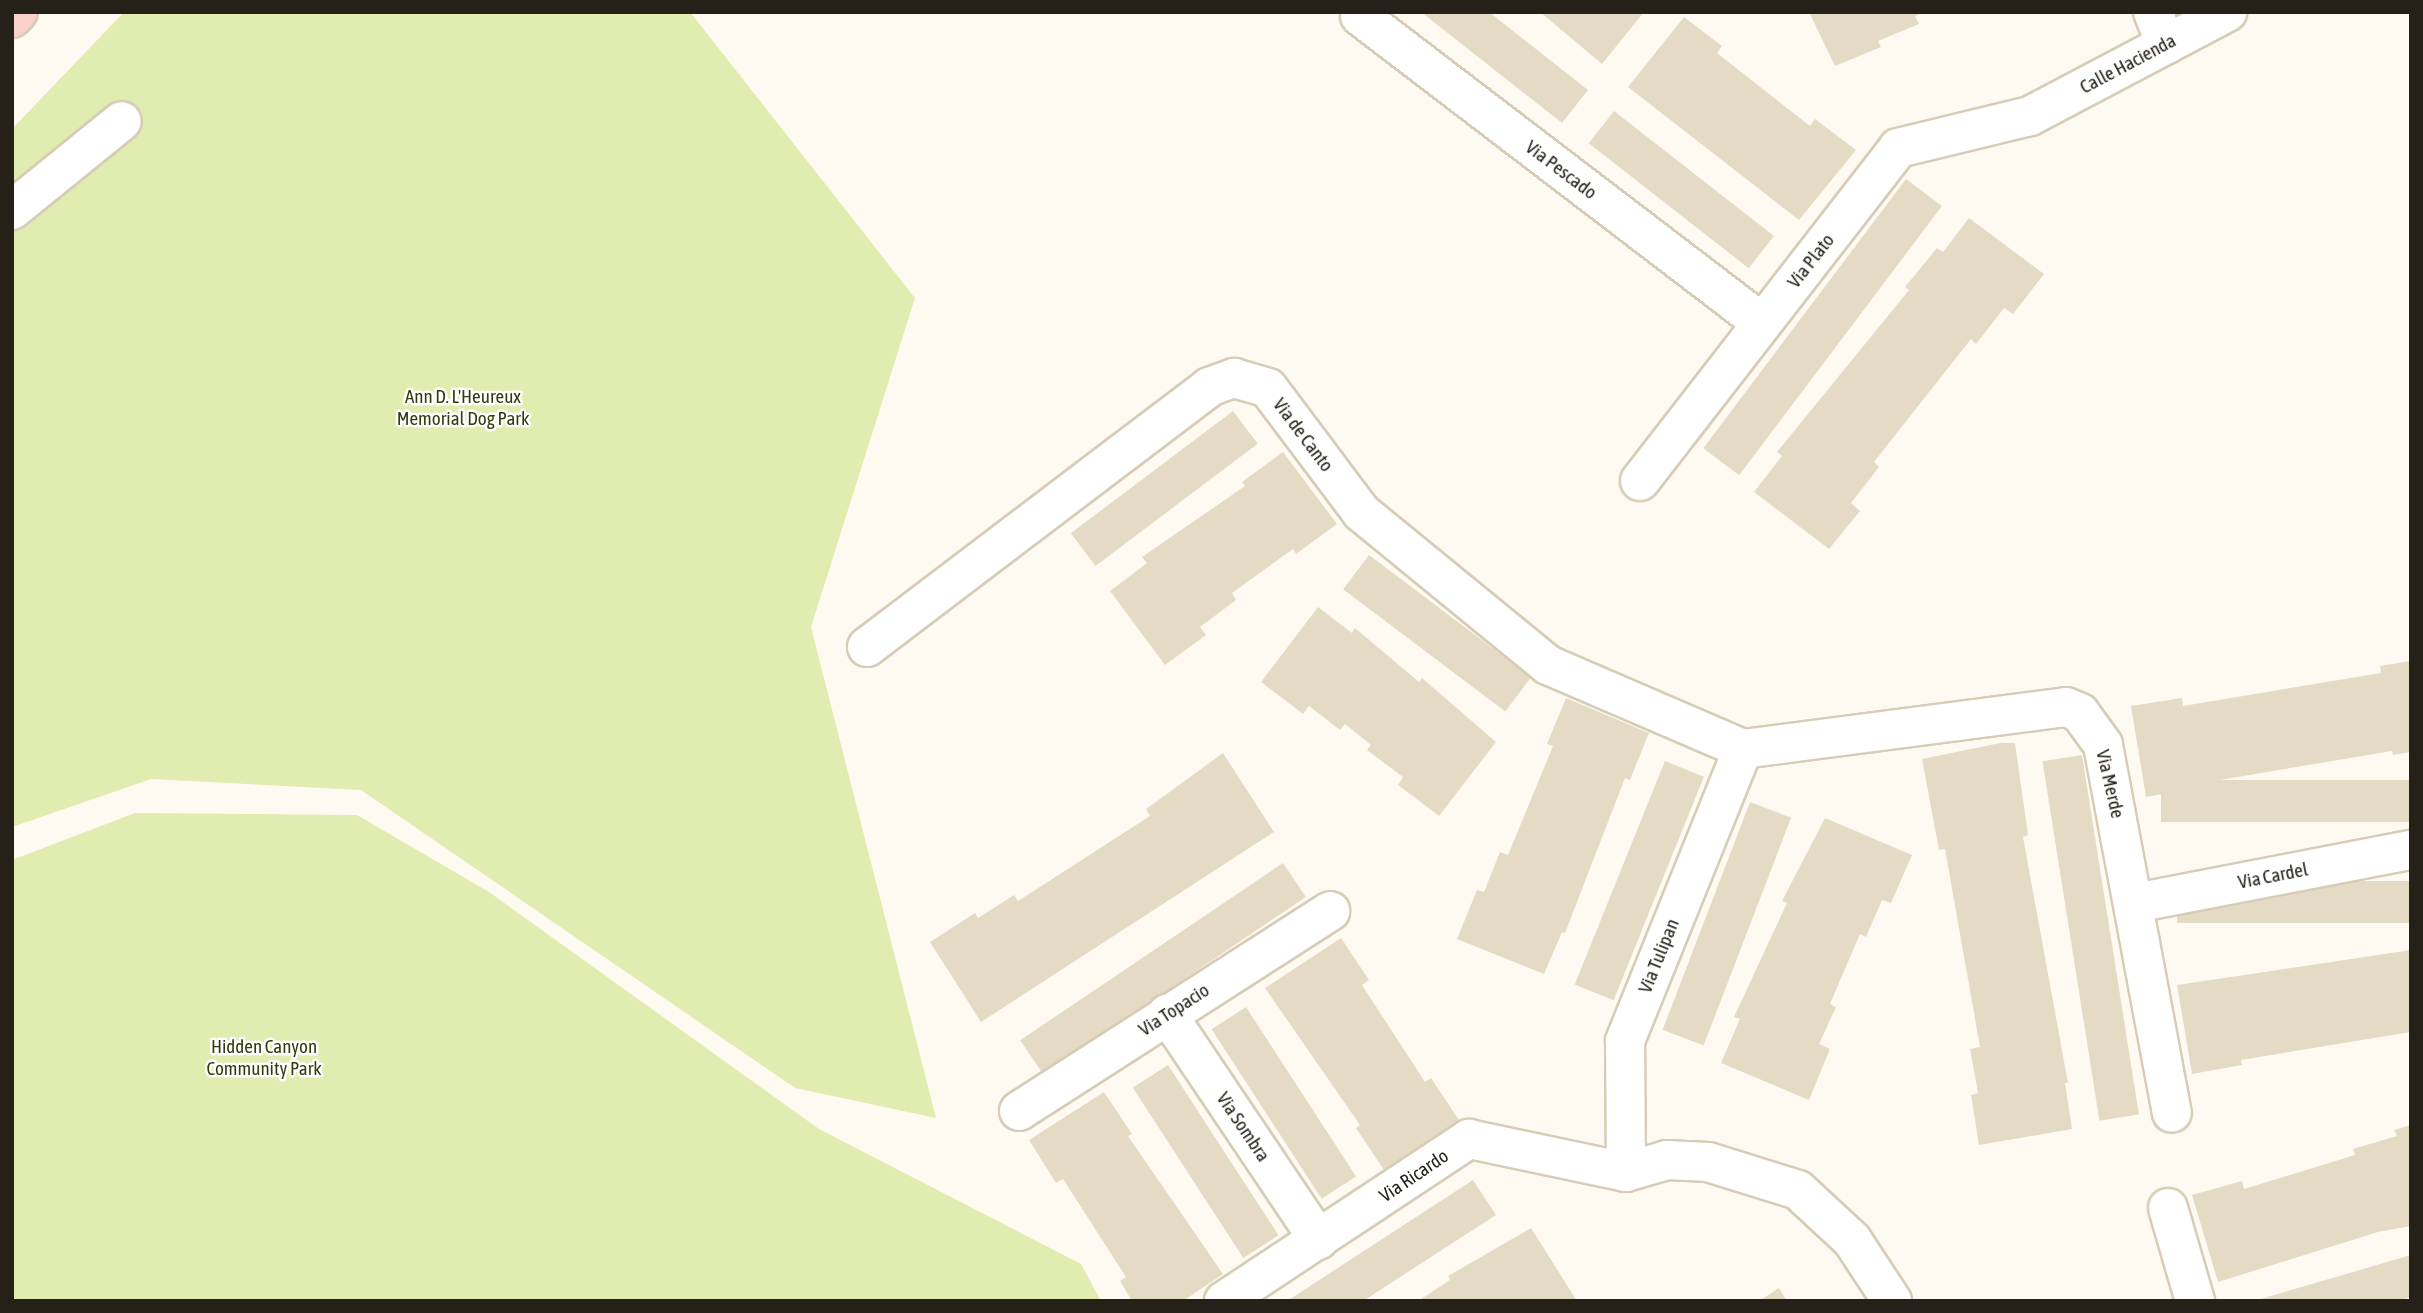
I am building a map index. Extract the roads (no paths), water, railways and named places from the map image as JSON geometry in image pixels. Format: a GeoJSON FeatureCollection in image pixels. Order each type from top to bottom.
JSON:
{"type":"FeatureCollection","features":[{"type":"Feature","properties":{"kind":"main road"},"geometry":{"type":"LineString","coordinates":[[12,18],[18,12]]}},
{"type":"Feature","properties":{"kind":"street","name":"Calle Hacienda"},"geometry":{"type":"LineString","coordinates":[[2030,116],[2159,28],[2227,12]]}},
{"type":"Feature","properties":{"kind":"street","name":"Via Pescado"},"geometry":{"type":"LineString","coordinates":[[1360,16],[1762,323]]}},
{"type":"Feature","properties":{"kind":"street","name":"Via Plato"},"geometry":{"type":"LineString","coordinates":[[1640,481],[1898,148],[2030,116]]}},
{"type":"Feature","properties":{"kind":"street"},"geometry":{"type":"LineString","coordinates":[[12,211],[122,121]]}},
{"type":"Feature","properties":{"kind":"street","name":"Via de Canto"},"geometry":{"type":"LineString","coordinates":[[867,647],[1209,387],[1234,378],[1268,388],[1360,512],[1548,666],[1743,749]]}},
{"type":"Feature","properties":{"kind":"street","name":"Via Merde"},"geometry":{"type":"LineString","coordinates":[[1743,749],[2066,706],[2080,713],[2103,745],[2135,903],[2172,1113]]}},
{"type":"Feature","properties":{"kind":"street","name":"Via Tulipan"},"geometry":{"type":"LineString","coordinates":[[1626,1172],[1625,1041],[1743,749]]}},
{"type":"Feature","properties":{"kind":"street","name":"Via Cardel"},"geometry":{"type":"LineString","coordinates":[[2135,903],[2411,850]]}},
{"type":"Feature","properties":{"kind":"street","name":"Via Topacio"},"geometry":{"type":"LineString","coordinates":[[1019,1111],[1330,911]]}},
{"type":"Feature","properties":{"kind":"street","name":"Via Sombra"},"geometry":{"type":"LineString","coordinates":[[1167,1014],[1319,1240]]}},
{"type":"Feature","properties":{"kind":"street","name":"Via Ricardo"},"geometry":{"type":"LineString","coordinates":[[1224,1301],[1469,1139],[1626,1172]]}},
{"type":"Feature","properties":{"kind":"street"},"geometry":{"type":"LineString","coordinates":[[1626,1172],[1667,1160],[1708,1162],[1798,1190],[1852,1240],[1892,1301]]}},
{"type":"Feature","properties":{"kind":"street"},"geometry":{"type":"LineString","coordinates":[[2168,1208],[2195,1301]]}},
{"type":"Feature","properties":{"kind":"park label","name":"Ann D. L'Heureux Memorial Dog Park"},"geometry":{"type":"Point","coordinates":[463,408]}},
{"type":"Feature","properties":{"kind":"park label","name":"Hidden Canyon Community Park"},"geometry":{"type":"Point","coordinates":[264,1058]}}]}
